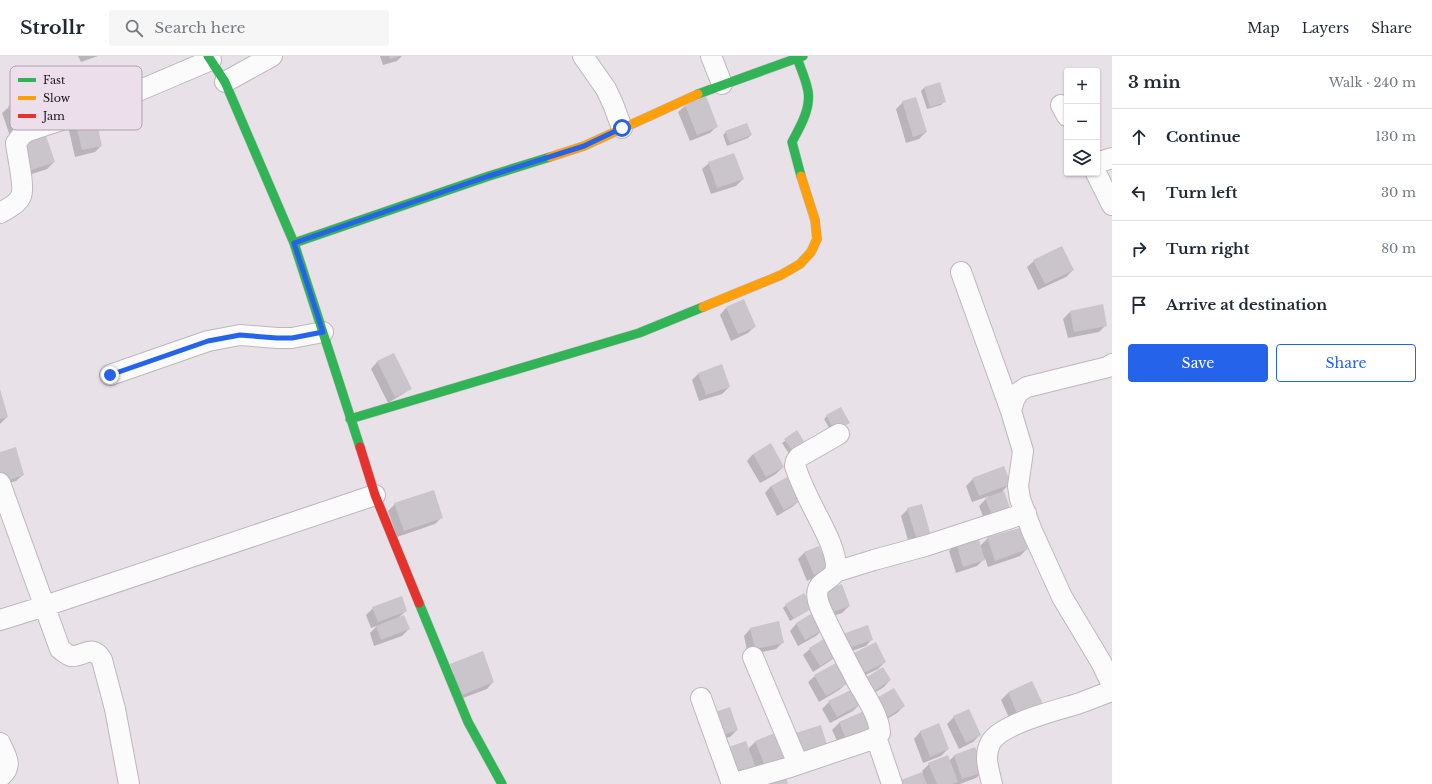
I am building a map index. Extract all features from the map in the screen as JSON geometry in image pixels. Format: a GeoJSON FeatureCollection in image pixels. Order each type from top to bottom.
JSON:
{"type":"FeatureCollection","features":[{"type":"Feature","properties":{"kind":"street"},"geometry":{"type":"LineString","coordinates":[[225,82],[272,56]]}},
{"type":"Feature","properties":{"kind":"street"},"geometry":{"type":"LineString","coordinates":[[583,56],[606,89],[622,128]]}},
{"type":"Feature","properties":{"kind":"street"},"geometry":{"type":"LineString","coordinates":[[710,56],[722,84]]}},
{"type":"Feature","properties":{"kind":"street"},"geometry":{"type":"LineString","coordinates":[[294,243],[489,176],[584,146],[688,97],[800,57],[808,91],[808,106],[801,126],[792,142],[815,220],[817,239],[811,252],[800,264],[781,275],[639,333],[350,419]]}},
{"type":"Feature","properties":{"kind":"street"},"geometry":{"type":"LineString","coordinates":[[142,88],[209,58],[225,82],[294,243],[375,495],[468,722],[502,784]]}},
{"type":"Feature","properties":{"kind":"street"},"geometry":{"type":"LineString","coordinates":[[0,213],[14,204],[22,196],[16,143],[22,135],[31,130]]}},
{"type":"Feature","properties":{"kind":"street"},"geometry":{"type":"LineString","coordinates":[[1100,162],[1112,158]]}},
{"type":"Feature","properties":{"kind":"street"},"geometry":{"type":"LineString","coordinates":[[1098,176],[1112,205]]}},
{"type":"Feature","properties":{"kind":"street"},"geometry":{"type":"LineString","coordinates":[[961,272],[1011,410],[1023,451],[1018,486],[1020,499],[1032,531],[1062,597],[1101,662],[1112,685]]}},
{"type":"Feature","properties":{"kind":"street"},"geometry":{"type":"LineString","coordinates":[[110,375],[208,341],[240,335],[292,338],[323,332]]}},
{"type":"Feature","properties":{"kind":"street"},"geometry":{"type":"LineString","coordinates":[[1011,410],[1019,392],[1027,387],[1112,364]]}},
{"type":"Feature","properties":{"kind":"street"},"geometry":{"type":"LineString","coordinates":[[836,572],[836,560],[828,537],[795,466],[799,457],[839,434]]}},
{"type":"Feature","properties":{"kind":"street"},"geometry":{"type":"LineString","coordinates":[[0,483],[60,649],[71,656],[92,651],[98,653],[102,660],[115,710],[129,784]]}},
{"type":"Feature","properties":{"kind":"street"},"geometry":{"type":"LineString","coordinates":[[0,620],[375,495]]}},
{"type":"Feature","properties":{"kind":"street"},"geometry":{"type":"LineString","coordinates":[[701,698],[732,784],[798,764],[876,737],[880,733],[880,725],[837,643],[820,606],[816,594],[817,589],[836,572],[925,546],[1026,513]]}},
{"type":"Feature","properties":{"kind":"street"},"geometry":{"type":"LineString","coordinates":[[753,657],[798,764]]}},
{"type":"Feature","properties":{"kind":"street"},"geometry":{"type":"LineString","coordinates":[[992,784],[986,754],[994,737],[1024,721],[1079,704],[1112,691]]}},
{"type":"Feature","properties":{"kind":"street"},"geometry":{"type":"LineString","coordinates":[[876,737],[892,784]]}},
{"type":"Feature","properties":{"kind":"street"},"geometry":{"type":"LineString","coordinates":[[0,743],[7,757],[8,766],[6,772],[0,777]]}},
{"type":"Feature","properties":{"kind":"building"},"geometry":{"type":"Polygon","coordinates":[[[389,56],[399,56],[390,59],[389,56]]]}},
{"type":"Feature","properties":{"kind":"building"},"geometry":{"type":"Polygon","coordinates":[[[940,82],[946,102],[930,107],[924,87],[940,82]]]}},
{"type":"Feature","properties":{"kind":"building"},"geometry":{"type":"Polygon","coordinates":[[[706,96],[718,127],[697,135],[685,105],[706,96]]]}},
{"type":"Feature","properties":{"kind":"building"},"geometry":{"type":"Polygon","coordinates":[[[916,97],[927,132],[913,137],[902,101],[916,97]]]}},
{"type":"Feature","properties":{"kind":"building"},"geometry":{"type":"Polygon","coordinates":[[[747,123],[752,135],[730,143],[725,131],[747,123]]]}},
{"type":"Feature","properties":{"kind":"building"},"geometry":{"type":"Polygon","coordinates":[[[77,130],[98,130],[102,146],[82,150],[77,130]]]}},
{"type":"Feature","properties":{"kind":"building"},"geometry":{"type":"Polygon","coordinates":[[[45,133],[55,162],[29,171],[19,142],[45,133]]]}},
{"type":"Feature","properties":{"kind":"building"},"geometry":{"type":"Polygon","coordinates":[[[734,153],[744,179],[717,188],[708,162],[734,153]]]}},
{"type":"Feature","properties":{"kind":"building"},"geometry":{"type":"Polygon","coordinates":[[[1062,246],[1074,270],[1045,284],[1033,260],[1062,246]]]}},
{"type":"Feature","properties":{"kind":"building"},"geometry":{"type":"Polygon","coordinates":[[[744,299],[756,327],[738,334],[726,307],[744,299]]]}},
{"type":"Feature","properties":{"kind":"building"},"geometry":{"type":"Polygon","coordinates":[[[1103,304],[1107,326],[1074,332],[1070,311],[1103,304]]]}},
{"type":"Feature","properties":{"kind":"building"},"geometry":{"type":"Polygon","coordinates":[[[394,353],[412,389],[395,397],[377,361],[394,353]]]}},
{"type":"Feature","properties":{"kind":"building"},"geometry":{"type":"Polygon","coordinates":[[[722,364],[730,387],[706,395],[698,373],[722,364]]]}},
{"type":"Feature","properties":{"kind":"building"},"geometry":{"type":"Polygon","coordinates":[[[0,389],[8,417],[0,419],[0,389]]]}},
{"type":"Feature","properties":{"kind":"building"},"geometry":{"type":"Polygon","coordinates":[[[841,407],[850,423],[835,431],[826,415],[841,407]]]}},
{"type":"Feature","properties":{"kind":"building"},"geometry":{"type":"Polygon","coordinates":[[[797,430],[807,446],[795,454],[784,439],[797,430]]]}},
{"type":"Feature","properties":{"kind":"building"},"geometry":{"type":"Polygon","coordinates":[[[771,443],[784,467],[766,477],[753,454],[771,443]]]}},
{"type":"Feature","properties":{"kind":"building"},"geometry":{"type":"Polygon","coordinates":[[[16,447],[24,475],[2,482],[0,477],[0,452],[16,447]]]}},
{"type":"Feature","properties":{"kind":"building"},"geometry":{"type":"Polygon","coordinates":[[[1004,466],[1011,484],[979,496],[972,478],[1004,466]]]}},
{"type":"Feature","properties":{"kind":"building"},"geometry":{"type":"Polygon","coordinates":[[[787,477],[800,501],[784,510],[771,486],[787,477]]]}},
{"type":"Feature","properties":{"kind":"building"},"geometry":{"type":"Polygon","coordinates":[[[434,490],[443,518],[404,531],[394,503],[434,490]]]}},
{"type":"Feature","properties":{"kind":"building"},"geometry":{"type":"Polygon","coordinates":[[[1004,491],[1011,511],[993,518],[985,498],[1004,491]]]}},
{"type":"Feature","properties":{"kind":"building"},"geometry":{"type":"Polygon","coordinates":[[[922,504],[931,536],[917,541],[907,508],[922,504]]]}},
{"type":"Feature","properties":{"kind":"building"},"geometry":{"type":"Polygon","coordinates":[[[1020,528],[1028,549],[995,561],[987,537],[1020,528]]]}},
{"type":"Feature","properties":{"kind":"building"},"geometry":{"type":"Polygon","coordinates":[[[978,536],[985,560],[963,567],[956,543],[978,536]]]}},
{"type":"Feature","properties":{"kind":"building"},"geometry":{"type":"Polygon","coordinates":[[[819,546],[829,569],[814,575],[804,552],[819,546]]]}},
{"type":"Feature","properties":{"kind":"building"},"geometry":{"type":"Polygon","coordinates":[[[842,584],[850,606],[828,614],[820,592],[842,584]]]}},
{"type":"Feature","properties":{"kind":"building"},"geometry":{"type":"Polygon","coordinates":[[[804,593],[813,608],[794,619],[785,604],[804,593]]]}},
{"type":"Feature","properties":{"kind":"building"},"geometry":{"type":"Polygon","coordinates":[[[402,596],[407,611],[378,622],[372,607],[402,596]]]}},
{"type":"Feature","properties":{"kind":"building"},"geometry":{"type":"Polygon","coordinates":[[[814,612],[824,629],[805,640],[796,623],[814,612]]]}},
{"type":"Feature","properties":{"kind":"building"},"geometry":{"type":"Polygon","coordinates":[[[404,615],[410,629],[381,640],[376,626],[404,615]]]}},
{"type":"Feature","properties":{"kind":"building"},"geometry":{"type":"Polygon","coordinates":[[[779,621],[784,643],[755,649],[750,628],[779,621]]]}},
{"type":"Feature","properties":{"kind":"building"},"geometry":{"type":"Polygon","coordinates":[[[868,625],[873,640],[842,650],[837,636],[868,625]]]}},
{"type":"Feature","properties":{"kind":"building"},"geometry":{"type":"Polygon","coordinates":[[[827,637],[838,655],[820,666],[809,648],[827,637]]]}},
{"type":"Feature","properties":{"kind":"building"},"geometry":{"type":"Polygon","coordinates":[[[876,642],[886,662],[862,674],[852,654],[876,642]]]}},
{"type":"Feature","properties":{"kind":"building"},"geometry":{"type":"Polygon","coordinates":[[[483,651],[494,682],[462,695],[450,664],[483,651]]]}},
{"type":"Feature","properties":{"kind":"building"},"geometry":{"type":"Polygon","coordinates":[[[836,663],[847,684],[826,696],[814,675],[836,663]]]}},
{"type":"Feature","properties":{"kind":"building"},"geometry":{"type":"Polygon","coordinates":[[[883,667],[891,680],[871,693],[862,680],[883,667]]]}},
{"type":"Feature","properties":{"kind":"building"},"geometry":{"type":"Polygon","coordinates":[[[1032,681],[1044,706],[1019,718],[1008,692],[1032,681]]]}},
{"type":"Feature","properties":{"kind":"building"},"geometry":{"type":"Polygon","coordinates":[[[894,688],[905,706],[884,719],[873,700],[894,688]]]}},
{"type":"Feature","properties":{"kind":"building"},"geometry":{"type":"Polygon","coordinates":[[[853,689],[861,704],[837,717],[828,701],[853,689]]]}},
{"type":"Feature","properties":{"kind":"building"},"geometry":{"type":"Polygon","coordinates":[[[730,707],[738,730],[720,736],[712,713],[730,707]]]}},
{"type":"Feature","properties":{"kind":"building"},"geometry":{"type":"Polygon","coordinates":[[[969,709],[981,735],[966,743],[953,716],[969,709]]]}},
{"type":"Feature","properties":{"kind":"building"},"geometry":{"type":"Polygon","coordinates":[[[864,711],[871,728],[846,739],[839,722],[864,711]]]}},
{"type":"Feature","properties":{"kind":"building"},"geometry":{"type":"Polygon","coordinates":[[[939,723],[949,749],[930,757],[920,731],[939,723]]]}},
{"type":"Feature","properties":{"kind":"building"},"geometry":{"type":"Polygon","coordinates":[[[821,725],[827,745],[798,753],[793,734],[821,725]]]}},
{"type":"Feature","properties":{"kind":"building"},"geometry":{"type":"Polygon","coordinates":[[[777,732],[787,758],[765,766],[755,741],[777,732]]]}},
{"type":"Feature","properties":{"kind":"building"},"geometry":{"type":"Polygon","coordinates":[[[746,741],[757,771],[733,780],[723,749],[746,741]]]}},
{"type":"Feature","properties":{"kind":"building"},"geometry":{"type":"Polygon","coordinates":[[[975,747],[984,772],[962,779],[954,755],[975,747]]]}},
{"type":"Feature","properties":{"kind":"building"},"geometry":{"type":"Polygon","coordinates":[[[948,755],[958,782],[952,784],[937,784],[928,763],[948,755]]]}},
{"type":"Feature","properties":{"kind":"building"},"geometry":{"type":"Polygon","coordinates":[[[922,772],[927,784],[897,784],[896,782],[922,772]]]}},
{"type":"Feature","properties":{"kind":"building"},"geometry":{"type":"Polygon","coordinates":[[[786,776],[788,784],[768,784],[767,781],[786,776]]]}},
{"type":"Feature","properties":{"kind":"traffic: fast"},"geometry":{"type":"LineString","coordinates":[[208,56],[225,82],[294,243],[360,447]]}},
{"type":"Feature","properties":{"kind":"traffic: fast"},"geometry":{"type":"LineString","coordinates":[[698,94],[803,56]]}},
{"type":"Feature","properties":{"kind":"traffic: fast"},"geometry":{"type":"LineString","coordinates":[[797,58],[806,83],[809,98],[804,118],[792,142],[801,176]]}},
{"type":"Feature","properties":{"kind":"traffic: fast"},"geometry":{"type":"LineString","coordinates":[[294,243],[489,176],[550,157]]}},
{"type":"Feature","properties":{"kind":"traffic: fast"},"geometry":{"type":"LineString","coordinates":[[350,419],[639,333],[703,307]]}},
{"type":"Feature","properties":{"kind":"traffic: fast"},"geometry":{"type":"LineString","coordinates":[[419,603],[468,722],[502,784]]}},
{"type":"Feature","properties":{"kind":"traffic: slow"},"geometry":{"type":"LineString","coordinates":[[550,157],[584,146],[698,94]]}},
{"type":"Feature","properties":{"kind":"traffic: slow"},"geometry":{"type":"LineString","coordinates":[[703,307],[781,275],[800,264],[811,252],[817,239],[815,220],[801,176]]}},
{"type":"Feature","properties":{"kind":"traffic: jam"},"geometry":{"type":"LineString","coordinates":[[360,447],[375,495],[419,603]]}},
{"type":"Feature","properties":{"kind":"route"},"geometry":{"type":"LineString","coordinates":[[110,375],[208,341],[240,335],[292,338],[323,332],[294,243],[489,176],[584,146],[622,128]]}}]}
